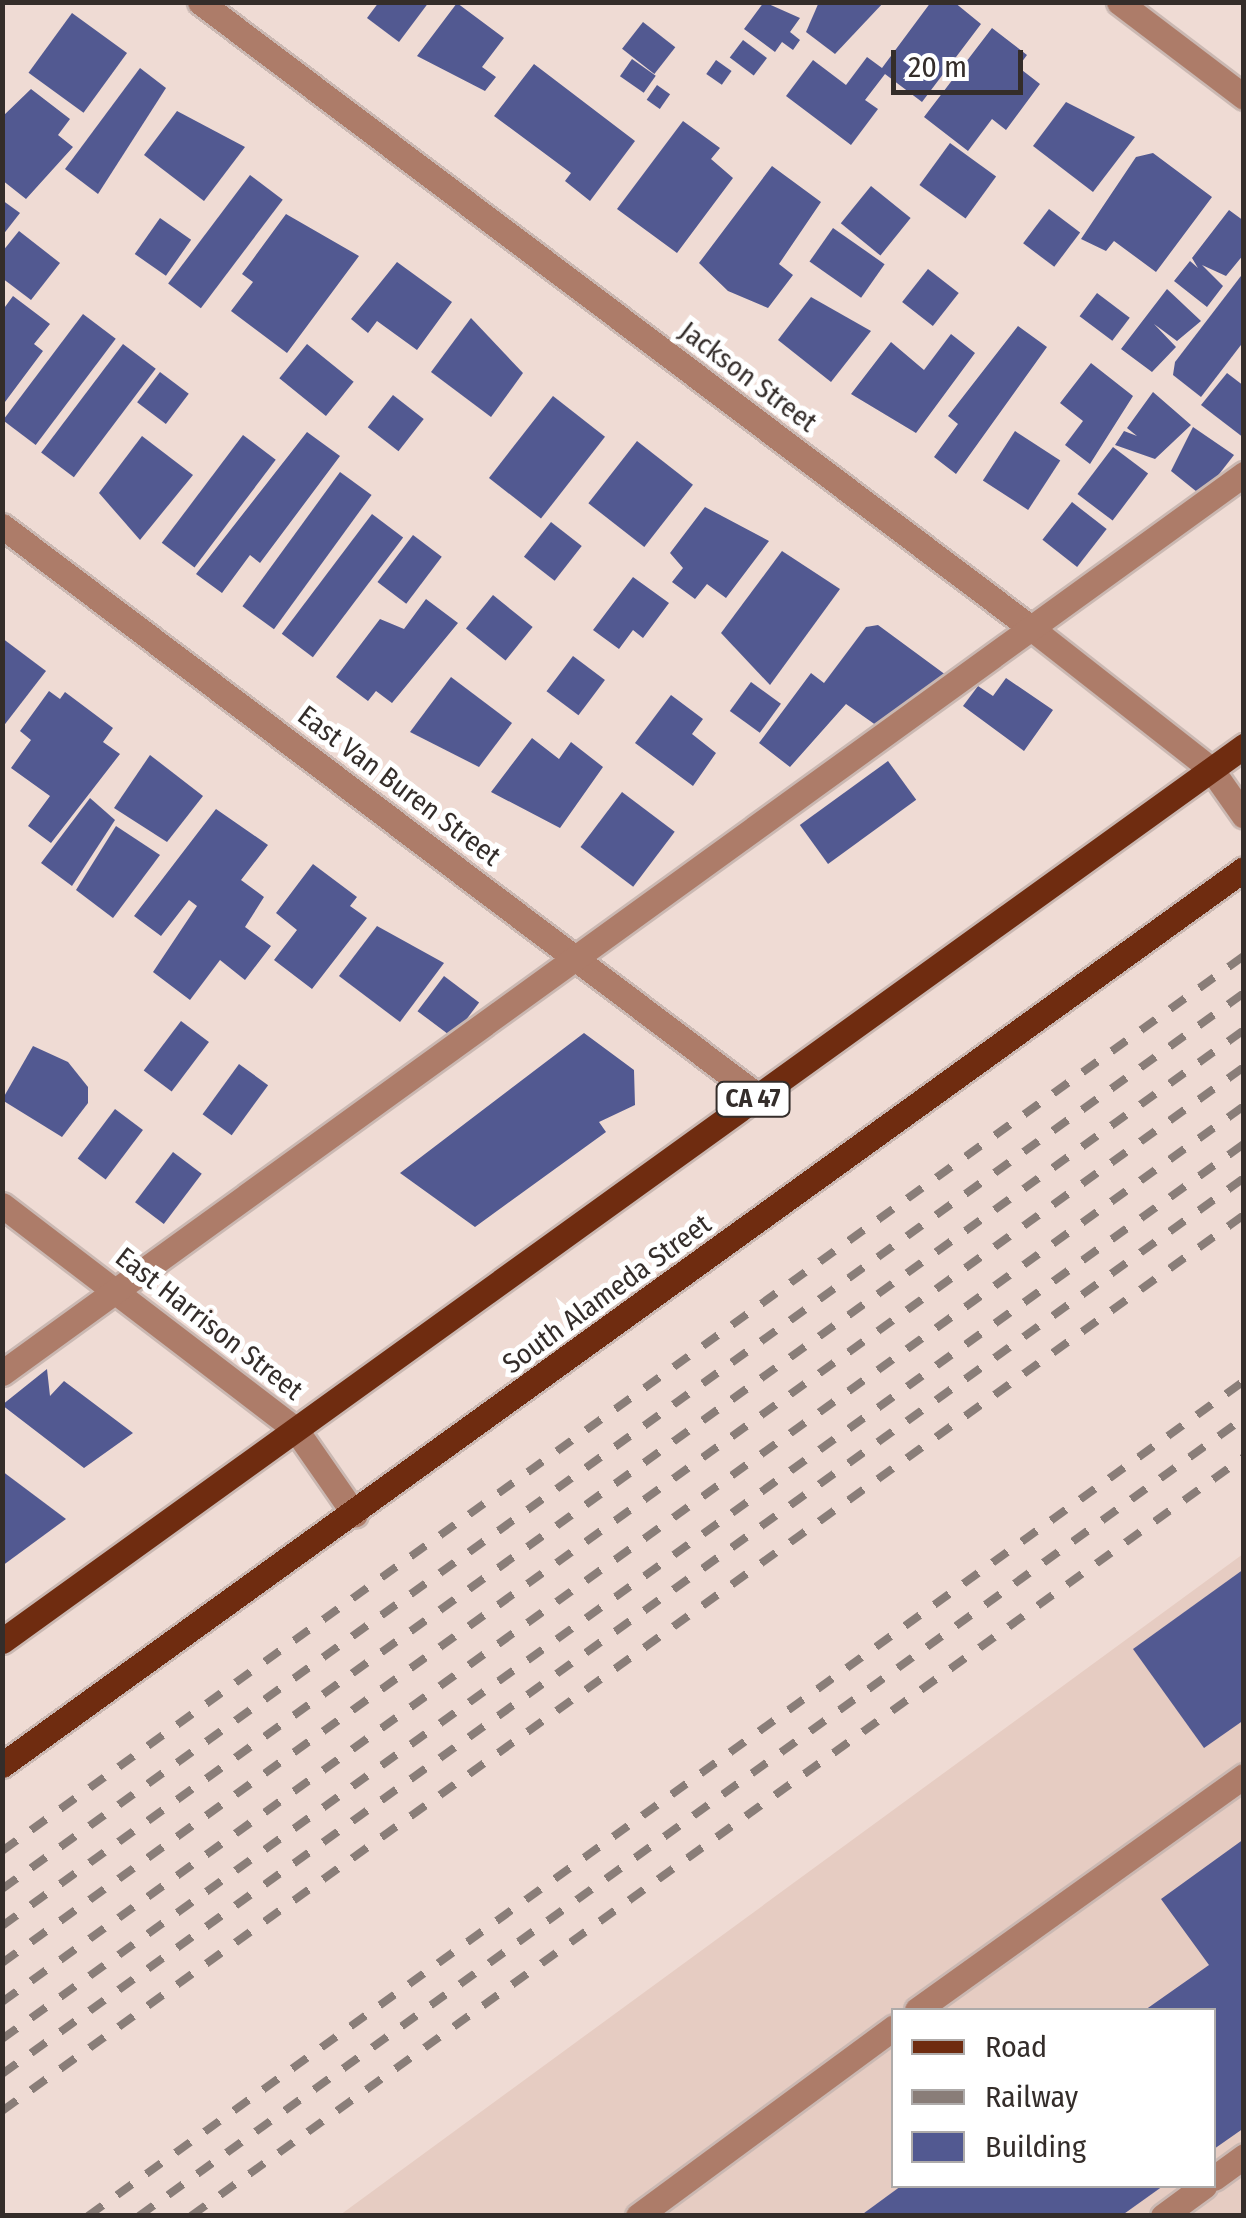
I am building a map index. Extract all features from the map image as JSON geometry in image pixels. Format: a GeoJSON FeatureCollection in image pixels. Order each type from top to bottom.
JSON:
{"type":"FeatureCollection","features":[{"type":"Feature","properties":{"kind":"main road","name":"CA 47"},"geometry":{"type":"LineString","coordinates":[[2,1641],[1244,746]]}},
{"type":"Feature","properties":{"kind":"main road","name":"South Alameda Street"},"geometry":{"type":"LineString","coordinates":[[2,1765],[354,1515],[1244,869]]}},
{"type":"Feature","properties":{"kind":"street","name":"Jackson Street"},"geometry":{"type":"LineString","coordinates":[[200,2],[1031,628],[1211,769],[1244,816]]}},
{"type":"Feature","properties":{"kind":"street"},"geometry":{"type":"LineString","coordinates":[[1118,2],[1244,96]]}},
{"type":"Feature","properties":{"kind":"street"},"geometry":{"type":"LineString","coordinates":[[2,1372],[1244,474]]}},
{"type":"Feature","properties":{"kind":"street","name":"East Van Buren Street"},"geometry":{"type":"LineString","coordinates":[[2,526],[758,1096]]}},
{"type":"Feature","properties":{"kind":"street","name":"East Harrison Street"},"geometry":{"type":"LineString","coordinates":[[2,1205],[296,1430],[354,1515]]}},
{"type":"Feature","properties":{"kind":"street"},"geometry":{"type":"LineString","coordinates":[[920,2008],[1244,1776]]}},
{"type":"Feature","properties":{"kind":"street"},"geometry":{"type":"LineString","coordinates":[[638,2216],[891,2029]]}},
{"type":"Feature","properties":{"kind":"street"},"geometry":{"type":"LineString","coordinates":[[1216,2177],[1244,2156]]}},
{"type":"Feature","properties":{"kind":"street"},"geometry":{"type":"LineString","coordinates":[[1163,2216],[1201,2188]]}},
{"type":"Feature","properties":{"kind":"shaded area"},"geometry":{"type":"Polygon","coordinates":[[[1243,1554],[1243,2215],[340,2215],[1243,1554]]]}},
{"type":"Feature","properties":{"kind":"building"},"geometry":{"type":"Polygon","coordinates":[[[379,2],[429,2],[399,42],[367,18],[379,2]]]}},
{"type":"Feature","properties":{"kind":"building"},"geometry":{"type":"Polygon","coordinates":[[[764,2],[800,18],[790,32],[800,40],[793,50],[782,42],[775,52],[744,29],[764,2]]]}},
{"type":"Feature","properties":{"kind":"building"},"geometry":{"type":"Polygon","coordinates":[[[819,2],[884,2],[835,54],[806,32],[819,2]]]}},
{"type":"Feature","properties":{"kind":"building"},"geometry":{"type":"Polygon","coordinates":[[[931,2],[954,2],[981,24],[922,102],[885,74],[865,100],[878,109],[851,145],[786,96],[813,60],[846,85],[867,57],[882,68],[931,2]]]}},
{"type":"Feature","properties":{"kind":"building"},"geometry":{"type":"Polygon","coordinates":[[[457,3],[504,38],[482,67],[496,77],[485,91],[417,56],[457,3]]]}},
{"type":"Feature","properties":{"kind":"building"},"geometry":{"type":"Polygon","coordinates":[[[72,13],[127,53],[84,113],[29,73],[72,13]]]}},
{"type":"Feature","properties":{"kind":"building"},"geometry":{"type":"Polygon","coordinates":[[[643,22],[675,47],[654,74],[622,49],[643,22]]]}},
{"type":"Feature","properties":{"kind":"building"},"geometry":{"type":"Polygon","coordinates":[[[992,28],[1027,55],[1018,67],[1040,84],[1006,130],[992,119],[968,151],[924,117],[992,28]]]}},
{"type":"Feature","properties":{"kind":"building"},"geometry":{"type":"Polygon","coordinates":[[[743,40],[767,58],[754,76],[730,58],[743,40]]]}},
{"type":"Feature","properties":{"kind":"building"},"geometry":{"type":"Polygon","coordinates":[[[632,59],[656,76],[644,93],[620,76],[632,59]]]}},
{"type":"Feature","properties":{"kind":"building"},"geometry":{"type":"Polygon","coordinates":[[[716,60],[732,71],[722,85],[706,74],[716,60]]]}},
{"type":"Feature","properties":{"kind":"building"},"geometry":{"type":"Polygon","coordinates":[[[534,64],[635,141],[590,201],[565,181],[571,173],[494,116],[534,64]]]}},
{"type":"Feature","properties":{"kind":"building"},"geometry":{"type":"Polygon","coordinates":[[[140,68],[166,88],[98,194],[65,169],[140,68]]]}},
{"type":"Feature","properties":{"kind":"building"},"geometry":{"type":"Polygon","coordinates":[[[657,85],[670,94],[660,109],[647,100],[657,85]]]}},
{"type":"Feature","properties":{"kind":"building"},"geometry":{"type":"Polygon","coordinates":[[[31,89],[70,119],[58,135],[73,147],[26,199],[2,180],[2,117],[31,89]]]}},
{"type":"Feature","properties":{"kind":"building"},"geometry":{"type":"Polygon","coordinates":[[[1066,102],[1135,137],[1093,192],[1033,146],[1066,102]]]}},
{"type":"Feature","properties":{"kind":"building"},"geometry":{"type":"Polygon","coordinates":[[[177,111],[245,147],[204,201],[144,155],[177,111]]]}},
{"type":"Feature","properties":{"kind":"building"},"geometry":{"type":"Polygon","coordinates":[[[683,121],[720,148],[711,159],[733,178],[677,253],[617,209],[683,121]]]}},
{"type":"Feature","properties":{"kind":"building"},"geometry":{"type":"Polygon","coordinates":[[[950,143],[996,177],[966,219],[919,185],[950,143]]]}},
{"type":"Feature","properties":{"kind":"building"},"geometry":{"type":"Polygon","coordinates":[[[1153,153],[1212,197],[1156,272],[1114,241],[1106,251],[1081,239],[1136,157],[1153,153]]]}},
{"type":"Feature","properties":{"kind":"building"},"geometry":{"type":"Polygon","coordinates":[[[772,166],[821,202],[779,264],[793,275],[768,308],[728,291],[699,263],[772,166]]]}},
{"type":"Feature","properties":{"kind":"building"},"geometry":{"type":"Polygon","coordinates":[[[250,175],[283,200],[201,308],[168,284],[250,175]]]}},
{"type":"Feature","properties":{"kind":"building"},"geometry":{"type":"Polygon","coordinates":[[[871,186],[911,218],[880,255],[841,223],[871,186]]]}},
{"type":"Feature","properties":{"kind":"building"},"geometry":{"type":"Polygon","coordinates":[[[2,200],[20,213],[2,236],[2,200]]]}},
{"type":"Feature","properties":{"kind":"building"},"geometry":{"type":"Polygon","coordinates":[[[1049,209],[1080,232],[1054,267],[1023,243],[1049,209]]]}},
{"type":"Feature","properties":{"kind":"building"},"geometry":{"type":"Polygon","coordinates":[[[1229,210],[1244,221],[1244,254],[1226,276],[1202,265],[1223,286],[1207,307],[1174,281],[1190,261],[1198,268],[1192,258],[1229,210]]]}},
{"type":"Feature","properties":{"kind":"building"},"geometry":{"type":"Polygon","coordinates":[[[286,214],[359,256],[287,353],[231,311],[253,282],[242,274],[286,214]]]}},
{"type":"Feature","properties":{"kind":"building"},"geometry":{"type":"Polygon","coordinates":[[[160,218],[191,240],[166,276],[135,254],[160,218]]]}},
{"type":"Feature","properties":{"kind":"building"},"geometry":{"type":"Polygon","coordinates":[[[833,228],[885,264],[861,298],[809,262],[833,228]]]}},
{"type":"Feature","properties":{"kind":"building"},"geometry":{"type":"Polygon","coordinates":[[[19,231],[60,263],[31,300],[2,278],[2,252],[19,231]]]}},
{"type":"Feature","properties":{"kind":"building"},"geometry":{"type":"Polygon","coordinates":[[[397,262],[452,302],[417,350],[377,321],[368,333],[351,319],[397,262]]]}},
{"type":"Feature","properties":{"kind":"building"},"geometry":{"type":"Polygon","coordinates":[[[928,269],[959,293],[933,326],[902,302],[928,269]]]}},
{"type":"Feature","properties":{"kind":"building"},"geometry":{"type":"Polygon","coordinates":[[[1244,272],[1244,341],[1201,397],[1173,375],[1175,362],[1244,272]]]}},
{"type":"Feature","properties":{"kind":"building"},"geometry":{"type":"Polygon","coordinates":[[[1167,289],[1201,321],[1177,341],[1154,324],[1176,347],[1152,372],[1121,349],[1167,289]]]}},
{"type":"Feature","properties":{"kind":"building"},"geometry":{"type":"Polygon","coordinates":[[[1097,293],[1130,318],[1112,341],[1080,316],[1097,293]]]}},
{"type":"Feature","properties":{"kind":"building"},"geometry":{"type":"Polygon","coordinates":[[[13,296],[50,324],[34,344],[43,351],[2,406],[2,311],[13,296]]]}},
{"type":"Feature","properties":{"kind":"building"},"geometry":{"type":"Polygon","coordinates":[[[811,297],[871,331],[831,382],[778,340],[811,297]]]}},
{"type":"Feature","properties":{"kind":"building"},"geometry":{"type":"Polygon","coordinates":[[[83,314],[116,339],[36,445],[3,420],[83,314]]]}},
{"type":"Feature","properties":{"kind":"building"},"geometry":{"type":"Polygon","coordinates":[[[471,318],[523,373],[491,417],[431,372],[471,318]]]}},
{"type":"Feature","properties":{"kind":"building"},"geometry":{"type":"Polygon","coordinates":[[[1018,326],[1047,347],[956,474],[934,457],[958,424],[948,416],[1018,326]]]}},
{"type":"Feature","properties":{"kind":"building"},"geometry":{"type":"Polygon","coordinates":[[[951,334],[975,353],[916,433],[851,394],[891,342],[924,370],[951,334]]]}},
{"type":"Feature","properties":{"kind":"building"},"geometry":{"type":"Polygon","coordinates":[[[123,344],[156,369],[74,477],[41,453],[123,344]]]}},
{"type":"Feature","properties":{"kind":"building"},"geometry":{"type":"Polygon","coordinates":[[[307,344],[354,382],[326,416],[279,378],[307,344]]]}},
{"type":"Feature","properties":{"kind":"building"},"geometry":{"type":"Polygon","coordinates":[[[1091,363],[1133,396],[1090,464],[1065,445],[1083,421],[1060,403],[1091,363]]]}},
{"type":"Feature","properties":{"kind":"building"},"geometry":{"type":"Polygon","coordinates":[[[160,372],[189,394],[166,424],[137,402],[160,372]]]}},
{"type":"Feature","properties":{"kind":"building"},"geometry":{"type":"Polygon","coordinates":[[[1227,373],[1244,386],[1244,438],[1201,405],[1227,373]]]}},
{"type":"Feature","properties":{"kind":"building"},"geometry":{"type":"Polygon","coordinates":[[[1153,392],[1191,425],[1155,459],[1115,445],[1124,431],[1137,436],[1127,428],[1153,392]]]}},
{"type":"Feature","properties":{"kind":"building"},"geometry":{"type":"Polygon","coordinates":[[[393,395],[424,419],[398,451],[368,427],[393,395]]]}},
{"type":"Feature","properties":{"kind":"building"},"geometry":{"type":"Polygon","coordinates":[[[553,396],[605,437],[541,519],[489,478],[553,396]]]}},
{"type":"Feature","properties":{"kind":"building"},"geometry":{"type":"Polygon","coordinates":[[[1193,427],[1234,455],[1202,496],[1171,471],[1193,427]]]}},
{"type":"Feature","properties":{"kind":"building"},"geometry":{"type":"Polygon","coordinates":[[[1015,431],[1060,460],[1028,510],[983,480],[1015,431]]]}},
{"type":"Feature","properties":{"kind":"building"},"geometry":{"type":"Polygon","coordinates":[[[307,432],[340,456],[260,563],[250,555],[222,593],[196,574],[307,432]]]}},
{"type":"Feature","properties":{"kind":"building"},"geometry":{"type":"Polygon","coordinates":[[[243,435],[276,460],[194,567],[162,543],[243,435]]]}},
{"type":"Feature","properties":{"kind":"building"},"geometry":{"type":"Polygon","coordinates":[[[142,436],[193,475],[140,540],[99,493],[142,436]]]}},
{"type":"Feature","properties":{"kind":"building"},"geometry":{"type":"Polygon","coordinates":[[[637,441],[693,485],[644,547],[588,503],[637,441]]]}},
{"type":"Feature","properties":{"kind":"building"},"geometry":{"type":"Polygon","coordinates":[[[1113,447],[1148,473],[1113,521],[1077,494],[1113,447]]]}},
{"type":"Feature","properties":{"kind":"building"},"geometry":{"type":"Polygon","coordinates":[[[340,472],[372,495],[274,629],[242,606],[340,472]]]}},
{"type":"Feature","properties":{"kind":"building"},"geometry":{"type":"Polygon","coordinates":[[[1072,502],[1107,529],[1077,567],[1042,540],[1072,502]]]}},
{"type":"Feature","properties":{"kind":"building"},"geometry":{"type":"Polygon","coordinates":[[[705,507],[769,541],[726,598],[707,584],[695,599],[672,582],[683,568],[670,553],[705,507]]]}},
{"type":"Feature","properties":{"kind":"building"},"geometry":{"type":"Polygon","coordinates":[[[372,514],[403,537],[313,657],[282,634],[372,514]]]}},
{"type":"Feature","properties":{"kind":"building"},"geometry":{"type":"Polygon","coordinates":[[[551,522],[582,546],[555,581],[524,557],[551,522]]]}},
{"type":"Feature","properties":{"kind":"building"},"geometry":{"type":"Polygon","coordinates":[[[413,535],[442,557],[406,604],[377,582],[413,535]]]}},
{"type":"Feature","properties":{"kind":"building"},"geometry":{"type":"Polygon","coordinates":[[[782,551],[840,589],[770,685],[721,633],[782,551]]]}},
{"type":"Feature","properties":{"kind":"building"},"geometry":{"type":"Polygon","coordinates":[[[633,577],[669,603],[643,638],[633,630],[619,649],[593,630],[633,577]]]}},
{"type":"Feature","properties":{"kind":"building"},"geometry":{"type":"Polygon","coordinates":[[[493,595],[533,627],[506,661],[466,628],[493,595]]]}},
{"type":"Feature","properties":{"kind":"building"},"geometry":{"type":"Polygon","coordinates":[[[426,599],[458,623],[392,703],[376,691],[368,701],[336,677],[380,619],[404,629],[426,599]]]}},
{"type":"Feature","properties":{"kind":"building"},"geometry":{"type":"Polygon","coordinates":[[[878,625],[950,678],[880,728],[846,704],[790,767],[759,743],[811,673],[824,683],[866,627],[878,625]]]}},
{"type":"Feature","properties":{"kind":"building"},"geometry":{"type":"Polygon","coordinates":[[[2,638],[46,671],[2,728],[2,638]]]}},
{"type":"Feature","properties":{"kind":"building"},"geometry":{"type":"Polygon","coordinates":[[[573,656],[605,680],[578,715],[547,691],[573,656]]]}},
{"type":"Feature","properties":{"kind":"building"},"geometry":{"type":"Polygon","coordinates":[[[451,677],[512,723],[479,767],[410,732],[451,677]]]}},
{"type":"Feature","properties":{"kind":"building"},"geometry":{"type":"Polygon","coordinates":[[[1006,678],[1053,710],[1024,751],[963,706],[978,686],[993,696],[1006,678]]]}},
{"type":"Feature","properties":{"kind":"building"},"geometry":{"type":"Polygon","coordinates":[[[751,682],[781,704],[760,733],[730,711],[751,682]]]}},
{"type":"Feature","properties":{"kind":"building"},"geometry":{"type":"Polygon","coordinates":[[[49,691],[60,699],[65,692],[113,728],[103,742],[120,754],[51,843],[28,826],[50,796],[11,768],[31,740],[20,731],[49,691]]]}},
{"type":"Feature","properties":{"kind":"building"},"geometry":{"type":"Polygon","coordinates":[[[671,695],[703,719],[692,734],[716,753],[693,786],[635,743],[671,695]]]}},
{"type":"Feature","properties":{"kind":"building"},"geometry":{"type":"Polygon","coordinates":[[[532,738],[559,759],[571,742],[603,767],[560,828],[491,792],[532,738]]]}},
{"type":"Feature","properties":{"kind":"building"},"geometry":{"type":"Polygon","coordinates":[[[150,755],[203,796],[167,842],[114,808],[150,755]]]}},
{"type":"Feature","properties":{"kind":"building"},"geometry":{"type":"Polygon","coordinates":[[[888,761],[916,800],[828,864],[800,825],[888,761]]]}},
{"type":"Feature","properties":{"kind":"building"},"geometry":{"type":"Polygon","coordinates":[[[622,792],[675,832],[633,887],[580,847],[622,792]]]}},
{"type":"Feature","properties":{"kind":"building"},"geometry":{"type":"Polygon","coordinates":[[[90,798],[115,820],[72,886],[41,863],[90,798]]]}},
{"type":"Feature","properties":{"kind":"building"},"geometry":{"type":"Polygon","coordinates":[[[216,809],[268,845],[241,880],[264,897],[245,927],[271,946],[245,980],[220,960],[190,1000],[153,972],[197,906],[189,900],[161,936],[134,916],[216,809]]]}},
{"type":"Feature","properties":{"kind":"building"},"geometry":{"type":"Polygon","coordinates":[[[116,826],[160,855],[113,918],[76,890],[116,826]]]}},
{"type":"Feature","properties":{"kind":"building"},"geometry":{"type":"Polygon","coordinates":[[[313,864],[357,897],[350,906],[367,918],[312,989],[274,960],[297,930],[276,913],[313,864]]]}},
{"type":"Feature","properties":{"kind":"building"},"geometry":{"type":"Polygon","coordinates":[[[377,926],[444,963],[400,1022],[339,976],[377,926]]]}},
{"type":"Feature","properties":{"kind":"building"},"geometry":{"type":"Polygon","coordinates":[[[444,976],[479,1002],[453,1038],[418,1011],[444,976]]]}},
{"type":"Feature","properties":{"kind":"building"},"geometry":{"type":"Polygon","coordinates":[[[181,1021],[209,1042],[172,1092],[144,1071],[181,1021]]]}},
{"type":"Feature","properties":{"kind":"building"},"geometry":{"type":"Polygon","coordinates":[[[584,1033],[634,1070],[635,1105],[599,1122],[606,1132],[475,1227],[400,1173],[584,1033]]]}},
{"type":"Feature","properties":{"kind":"building"},"geometry":{"type":"Polygon","coordinates":[[[33,1046],[68,1062],[88,1087],[88,1103],[62,1137],[2,1100],[33,1046]]]}},
{"type":"Feature","properties":{"kind":"building"},"geometry":{"type":"Polygon","coordinates":[[[239,1064],[268,1085],[232,1135],[203,1114],[239,1064]]]}},
{"type":"Feature","properties":{"kind":"building"},"geometry":{"type":"Polygon","coordinates":[[[115,1109],[143,1130],[106,1180],[78,1159],[115,1109]]]}},
{"type":"Feature","properties":{"kind":"building"},"geometry":{"type":"Polygon","coordinates":[[[173,1152],[202,1174],[164,1224],[135,1202],[173,1152]]]}},
{"type":"Feature","properties":{"kind":"building"},"geometry":{"type":"Polygon","coordinates":[[[47,1369],[50,1396],[64,1381],[133,1433],[84,1468],[2,1405],[47,1369]]]}},
{"type":"Feature","properties":{"kind":"building"},"geometry":{"type":"Polygon","coordinates":[[[2,1471],[66,1519],[2,1566],[2,1471]]]}},
{"type":"Feature","properties":{"kind":"building"},"geometry":{"type":"Polygon","coordinates":[[[1244,1569],[1244,1720],[1204,1748],[1133,1649],[1244,1569]]]}},
{"type":"Feature","properties":{"kind":"building"},"geometry":{"type":"Polygon","coordinates":[[[1244,1839],[1244,2128],[1216,2148],[1216,2008],[1148,2008],[1209,1965],[1161,1899],[1244,1839]]]}},
{"type":"Feature","properties":{"kind":"building"},"geometry":{"type":"Polygon","coordinates":[[[898,2188],[1160,2188],[1121,2216],[860,2216],[898,2188]]]}},
{"type":"Feature","properties":{"kind":"railway"},"geometry":{"type":"LineString","coordinates":[[2,1851],[1244,956]]}},
{"type":"Feature","properties":{"kind":"railway"},"geometry":{"type":"LineString","coordinates":[[2,1889],[1244,993]]}},
{"type":"Feature","properties":{"kind":"railway"},"geometry":{"type":"LineString","coordinates":[[2,1926],[1244,1030]]}},
{"type":"Feature","properties":{"kind":"railway"},"geometry":{"type":"LineString","coordinates":[[2,1963],[1244,1067]]}},
{"type":"Feature","properties":{"kind":"railway"},"geometry":{"type":"LineString","coordinates":[[2,2002],[1244,1106]]}},
{"type":"Feature","properties":{"kind":"railway"},"geometry":{"type":"LineString","coordinates":[[2,2039],[1244,1144]]}},
{"type":"Feature","properties":{"kind":"railway"},"geometry":{"type":"LineString","coordinates":[[2,2074],[1244,1178]]}},
{"type":"Feature","properties":{"kind":"railway"},"geometry":{"type":"LineString","coordinates":[[2,2111],[1244,1215]]}},
{"type":"Feature","properties":{"kind":"railway"},"geometry":{"type":"LineString","coordinates":[[88,2216],[1244,1381]]}},
{"type":"Feature","properties":{"kind":"railway"},"geometry":{"type":"LineString","coordinates":[[139,2216],[1244,1418]]}},
{"type":"Feature","properties":{"kind":"railway"},"geometry":{"type":"LineString","coordinates":[[191,2216],[1244,1457]]}}]}
